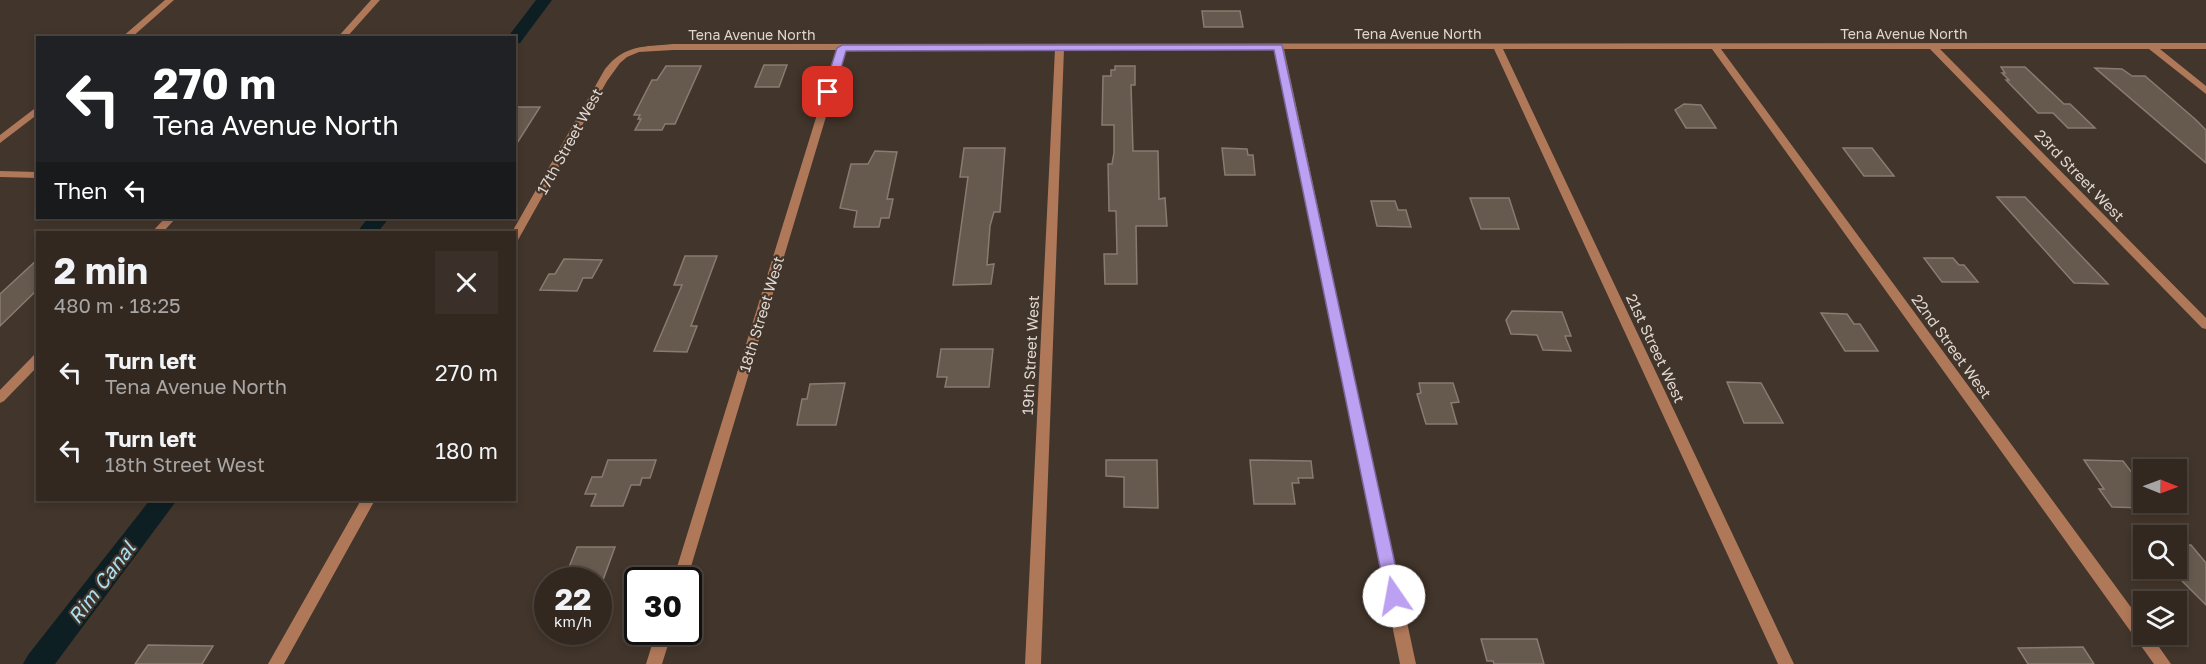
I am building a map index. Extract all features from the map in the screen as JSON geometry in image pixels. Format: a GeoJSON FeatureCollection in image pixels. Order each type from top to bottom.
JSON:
{"type":"FeatureCollection","features":[{"type":"Feature","properties":{"kind":"street"},"geometry":{"type":"LineString","coordinates":[[127,36],[170,0]]}},
{"type":"Feature","properties":{"kind":"street"},"geometry":{"type":"LineString","coordinates":[[343,36],[376,0]]}},
{"type":"Feature","properties":{"kind":"street","name":"22nd Street West"},"geometry":{"type":"LineString","coordinates":[[1714,46],[2163,664]]}},
{"type":"Feature","properties":{"kind":"street","name":"23rd Street West"},"geometry":{"type":"LineString","coordinates":[[1932,46],[2206,325]]}},
{"type":"Feature","properties":{"kind":"street"},"geometry":{"type":"LineString","coordinates":[[2151,46],[2206,91]]}},
{"type":"Feature","properties":{"kind":"street","name":"Tena Avenue North"},"geometry":{"type":"LineString","coordinates":[[630,51],[673,47],[2206,46]]}},
{"type":"Feature","properties":{"kind":"street","name":"19th Street West"},"geometry":{"type":"LineString","coordinates":[[1033,664],[1060,47]]}},
{"type":"Feature","properties":{"kind":"street"},"geometry":{"type":"LineString","coordinates":[[1279,47],[1408,664]]}},
{"type":"Feature","properties":{"kind":"street","name":"21st Street West"},"geometry":{"type":"LineString","coordinates":[[1497,47],[1786,664]]}},
{"type":"Feature","properties":{"kind":"street","name":"18th Street West"},"geometry":{"type":"LineString","coordinates":[[684,567],[842,48]]}},
{"type":"Feature","properties":{"kind":"street","name":"17th Street West"},"geometry":{"type":"LineString","coordinates":[[516,234],[616,58],[630,51]]}},
{"type":"Feature","properties":{"kind":"street"},"geometry":{"type":"LineString","coordinates":[[0,140],[36,112]]}},
{"type":"Feature","properties":{"kind":"street"},"geometry":{"type":"LineString","coordinates":[[0,174],[36,175]]}},
{"type":"Feature","properties":{"kind":"street"},"geometry":{"type":"LineString","coordinates":[[158,231],[170,219]]}},
{"type":"Feature","properties":{"kind":"street"},"geometry":{"type":"LineString","coordinates":[[0,398],[36,360]]}},
{"type":"Feature","properties":{"kind":"street"},"geometry":{"type":"LineString","coordinates":[[276,664],[367,501]]}},
{"type":"Feature","properties":{"kind":"street"},"geometry":{"type":"LineString","coordinates":[[654,664],[660,645]]}},
{"type":"Feature","properties":{"kind":"building"},"geometry":{"type":"Polygon","coordinates":[[[1202,11],[1240,11],[1243,27],[1204,27],[1202,11]]]}},
{"type":"Feature","properties":{"kind":"building"},"geometry":{"type":"Polygon","coordinates":[[[764,65],[787,65],[779,87],[755,87],[764,65]]]}},
{"type":"Feature","properties":{"kind":"building"},"geometry":{"type":"Polygon","coordinates":[[[666,66],[701,66],[675,124],[665,124],[662,130],[635,130],[641,119],[638,119],[640,115],[634,115],[652,80],[657,80],[666,66]]]}},
{"type":"Feature","properties":{"kind":"building"},"geometry":{"type":"Polygon","coordinates":[[[1115,66],[1135,66],[1135,85],[1131,85],[1133,151],[1158,151],[1159,199],[1165,198],[1167,226],[1136,226],[1137,284],[1105,284],[1104,254],[1117,254],[1116,211],[1109,211],[1108,164],[1112,164],[1114,153],[1114,125],[1102,125],[1103,76],[1111,76],[1111,70],[1115,70],[1115,66]]]}},
{"type":"Feature","properties":{"kind":"building"},"geometry":{"type":"Polygon","coordinates":[[[2001,67],[2025,67],[2064,104],[2070,104],[2095,128],[2068,128],[2053,113],[2038,113],[2006,80],[2009,80],[2002,73],[2005,73],[2001,67]]]}},
{"type":"Feature","properties":{"kind":"building"},"geometry":{"type":"Polygon","coordinates":[[[2095,68],[2122,69],[2132,76],[2145,76],[2206,130],[2206,163],[2095,68]]]}},
{"type":"Feature","properties":{"kind":"building"},"geometry":{"type":"Polygon","coordinates":[[[1684,104],[1701,105],[1716,128],[1686,128],[1675,110],[1684,104]]]}},
{"type":"Feature","properties":{"kind":"building"},"geometry":{"type":"Polygon","coordinates":[[[516,107],[540,107],[516,145],[516,107]]]}},
{"type":"Feature","properties":{"kind":"building"},"geometry":{"type":"Polygon","coordinates":[[[964,148],[1005,148],[1000,212],[994,212],[990,226],[987,265],[994,264],[991,284],[953,285],[968,177],[960,177],[964,148]]]}},
{"type":"Feature","properties":{"kind":"building"},"geometry":{"type":"Polygon","coordinates":[[[1222,148],[1247,149],[1248,155],[1253,155],[1255,175],[1225,175],[1222,148]]]}},
{"type":"Feature","properties":{"kind":"building"},"geometry":{"type":"Polygon","coordinates":[[[1843,148],[1872,148],[1894,176],[1864,176],[1843,148]]]}},
{"type":"Feature","properties":{"kind":"building"},"geometry":{"type":"Polygon","coordinates":[[[875,151],[897,152],[887,199],[893,199],[889,218],[881,218],[879,227],[854,227],[857,211],[840,208],[851,164],[868,164],[875,151]]]}},
{"type":"Feature","properties":{"kind":"building"},"geometry":{"type":"Polygon","coordinates":[[[1997,197],[2025,197],[2108,284],[2074,283],[1997,197]]]}},
{"type":"Feature","properties":{"kind":"building"},"geometry":{"type":"Polygon","coordinates":[[[1470,198],[1509,198],[1519,229],[1481,229],[1470,198]]]}},
{"type":"Feature","properties":{"kind":"building"},"geometry":{"type":"Polygon","coordinates":[[[1371,201],[1395,201],[1398,210],[1406,210],[1411,227],[1377,226],[1371,201]]]}},
{"type":"Feature","properties":{"kind":"building"},"geometry":{"type":"Polygon","coordinates":[[[685,256],[717,256],[691,326],[697,326],[687,352],[654,351],[682,285],[674,285],[685,256]]]}},
{"type":"Feature","properties":{"kind":"building"},"geometry":{"type":"Polygon","coordinates":[[[1924,258],[1953,258],[1959,265],[1964,265],[1978,282],[1942,282],[1924,258]]]}},
{"type":"Feature","properties":{"kind":"building"},"geometry":{"type":"Polygon","coordinates":[[[564,259],[602,260],[592,278],[583,278],[577,291],[540,290],[549,274],[555,274],[564,259]]]}},
{"type":"Feature","properties":{"kind":"building"},"geometry":{"type":"Polygon","coordinates":[[[36,261],[36,291],[0,326],[0,294],[36,261]]]}},
{"type":"Feature","properties":{"kind":"building"},"geometry":{"type":"Polygon","coordinates":[[[1512,311],[1562,312],[1571,336],[1565,336],[1571,351],[1543,350],[1537,335],[1511,334],[1506,320],[1512,311]]]}},
{"type":"Feature","properties":{"kind":"building"},"geometry":{"type":"Polygon","coordinates":[[[1821,313],[1847,314],[1854,324],[1860,324],[1878,351],[1845,351],[1821,313]]]}},
{"type":"Feature","properties":{"kind":"building"},"geometry":{"type":"Polygon","coordinates":[[[941,349],[993,349],[989,387],[945,387],[947,377],[937,377],[941,349]]]}},
{"type":"Feature","properties":{"kind":"building"},"geometry":{"type":"Polygon","coordinates":[[[1727,382],[1761,383],[1783,423],[1744,423],[1727,382]]]}},
{"type":"Feature","properties":{"kind":"building"},"geometry":{"type":"Polygon","coordinates":[[[845,383],[836,425],[797,425],[802,399],[807,399],[810,384],[845,383]]]}},
{"type":"Feature","properties":{"kind":"building"},"geometry":{"type":"Polygon","coordinates":[[[1419,383],[1453,383],[1459,402],[1451,403],[1457,424],[1426,424],[1417,394],[1421,393],[1419,383]]]}},
{"type":"Feature","properties":{"kind":"building"},"geometry":{"type":"Polygon","coordinates":[[[608,460],[656,460],[650,478],[642,478],[640,485],[631,485],[623,506],[591,506],[596,494],[585,494],[592,477],[602,477],[608,460]]]}},
{"type":"Feature","properties":{"kind":"building"},"geometry":{"type":"Polygon","coordinates":[[[1106,460],[1157,460],[1158,508],[1124,507],[1124,477],[1106,476],[1106,460]]]}},
{"type":"Feature","properties":{"kind":"building"},"geometry":{"type":"Polygon","coordinates":[[[1250,460],[1311,461],[1313,478],[1298,478],[1299,483],[1292,483],[1295,504],[1254,504],[1250,460]]]}},
{"type":"Feature","properties":{"kind":"building"},"geometry":{"type":"Polygon","coordinates":[[[2084,460],[2123,461],[2133,474],[2133,508],[2112,507],[2099,489],[2104,489],[2084,460]]]}},
{"type":"Feature","properties":{"kind":"building"},"geometry":{"type":"Polygon","coordinates":[[[2187,545],[2191,545],[2206,563],[2206,605],[2180,579],[2187,579],[2187,545]]]}},
{"type":"Feature","properties":{"kind":"building"},"geometry":{"type":"Polygon","coordinates":[[[577,547],[615,547],[608,567],[569,567],[577,547]]]}},
{"type":"Feature","properties":{"kind":"building"},"geometry":{"type":"Polygon","coordinates":[[[1481,639],[1537,639],[1544,664],[1494,664],[1493,661],[1487,661],[1481,639]]]}},
{"type":"Feature","properties":{"kind":"building"},"geometry":{"type":"Polygon","coordinates":[[[148,645],[213,646],[202,664],[135,664],[148,645]]]}},
{"type":"Feature","properties":{"kind":"building"},"geometry":{"type":"Polygon","coordinates":[[[2083,647],[2094,664],[2028,664],[2018,648],[2083,647]]]}},
{"type":"Feature","properties":{"kind":"waterway","name":"Rim Canal"},"geometry":{"type":"LineString","coordinates":[[516,36],[544,0]]}},
{"type":"Feature","properties":{"kind":"waterway","name":"Rim Canal"},"geometry":{"type":"LineString","coordinates":[[368,231],[378,219]]}},
{"type":"Feature","properties":{"kind":"waterway","name":"Rim Canal"},"geometry":{"type":"LineString","coordinates":[[38,664],[163,501]]}},
{"type":"Feature","properties":{"kind":"route"},"geometry":{"type":"LineString","coordinates":[[828,92],[842,48],[1279,47],[1394,596]]}}]}
